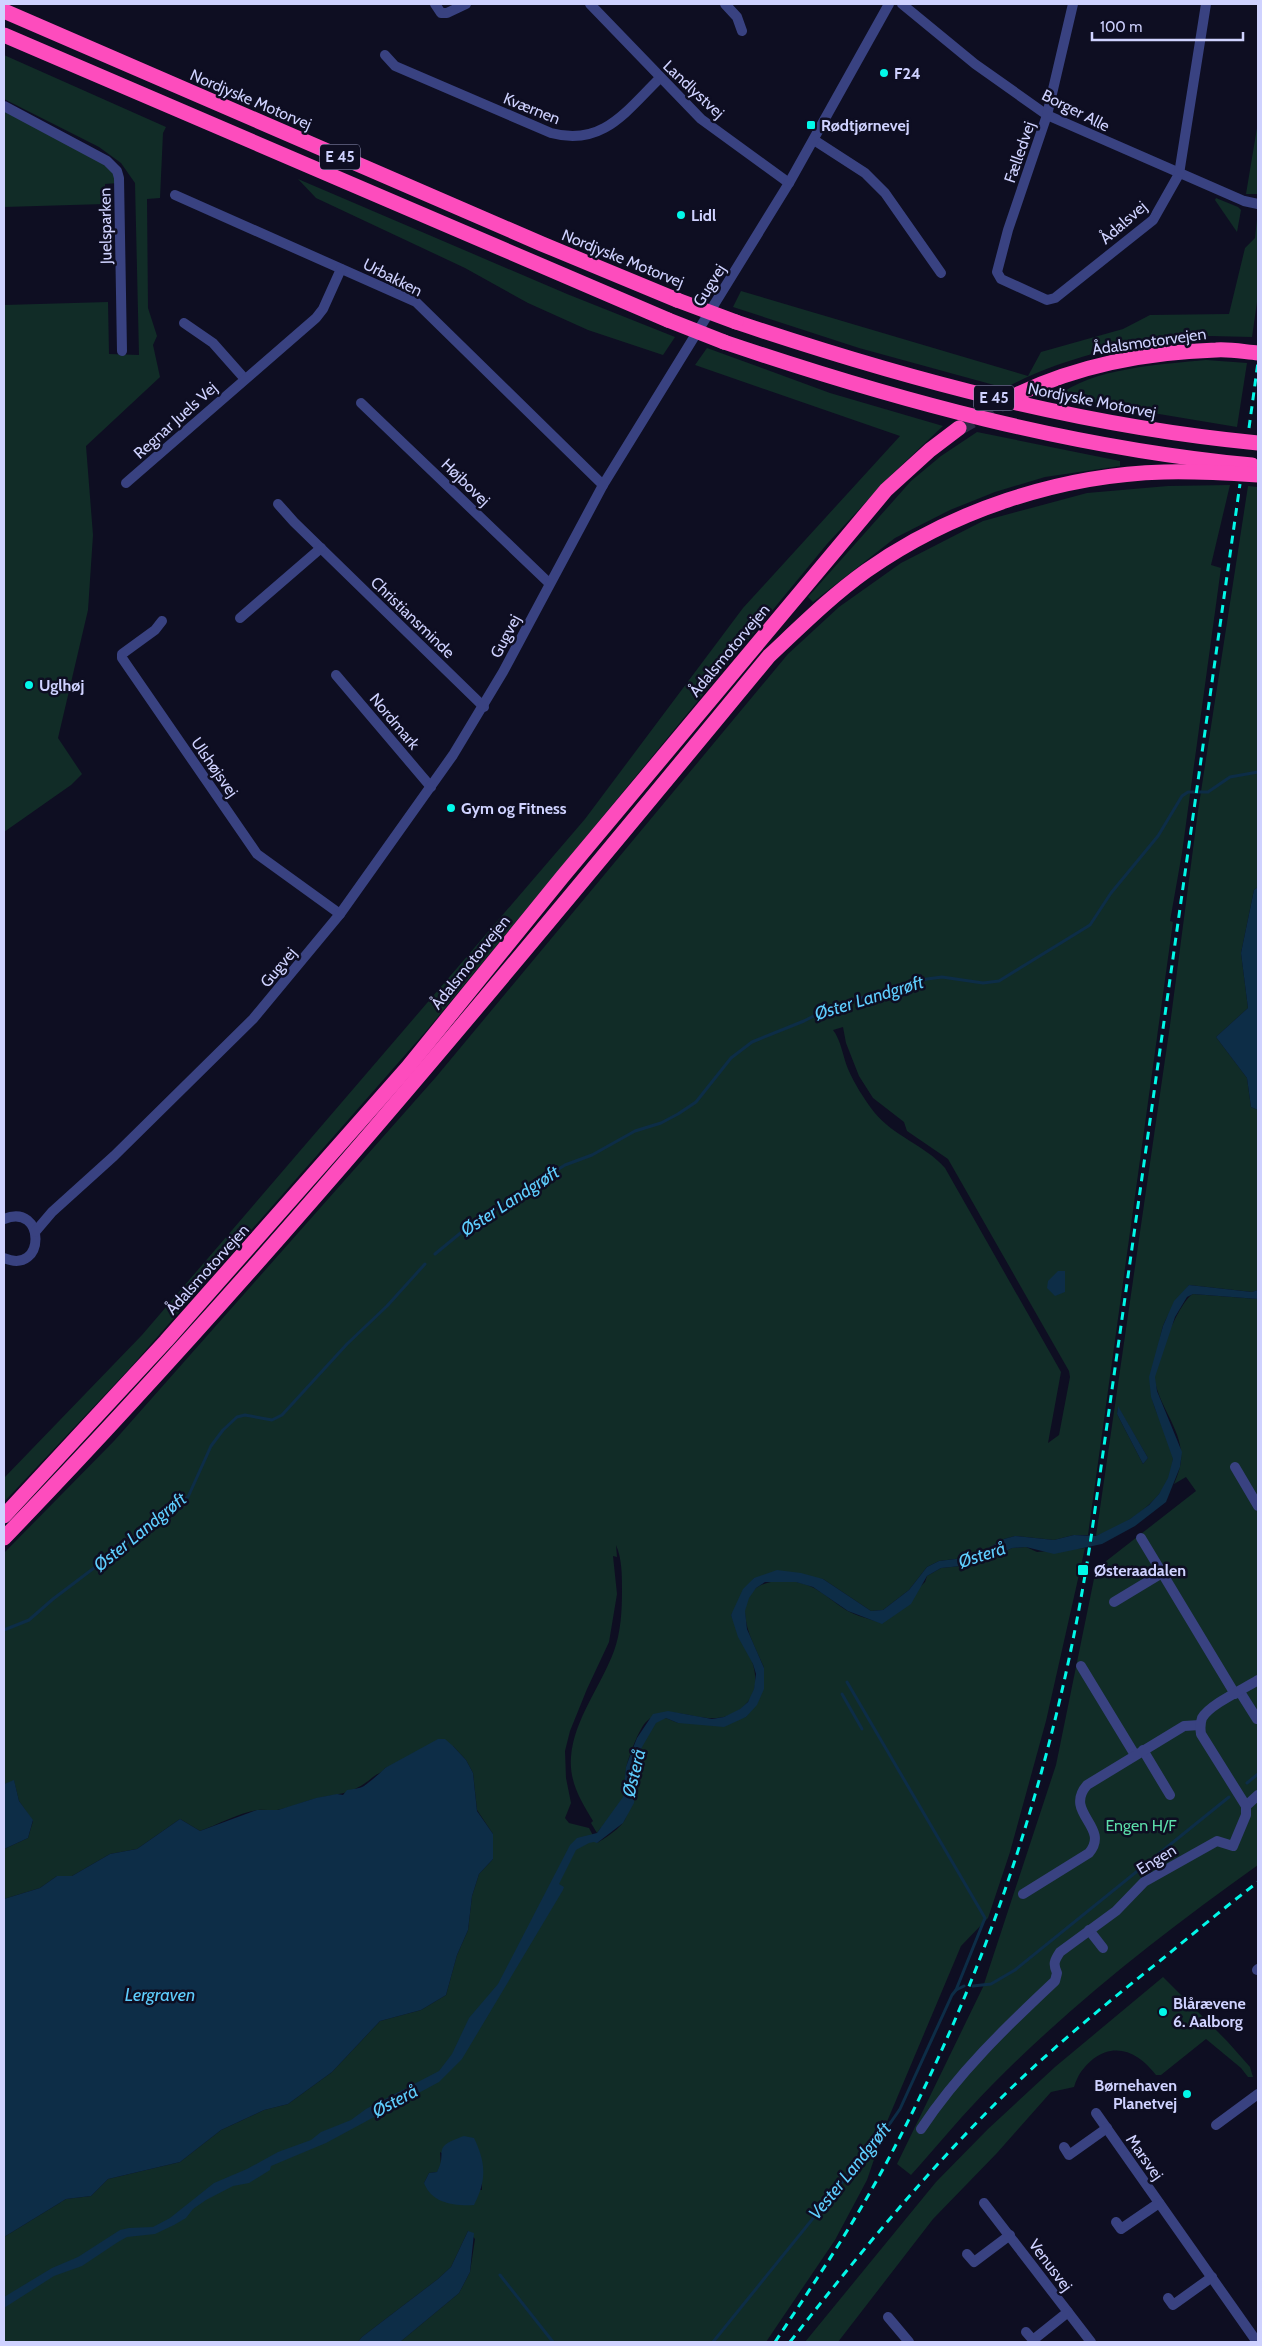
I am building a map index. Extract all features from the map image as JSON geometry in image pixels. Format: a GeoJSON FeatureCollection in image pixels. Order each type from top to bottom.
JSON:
{"type":"FeatureCollection","features":[{"type":"Feature","properties":{"kind":"highway","name":"Nordjyske Motorvej"},"geometry":{"type":"LineString","coordinates":[[4,11],[542,244],[677,300],[736,322],[880,369],[1026,406],[1172,432],[1258,443]]}},
{"type":"Feature","properties":{"kind":"highway","name":"E 45"},"geometry":{"type":"LineString","coordinates":[[4,35],[668,320],[724,342],[802,368],[948,411],[1091,441],[1258,465]]}},
{"type":"Feature","properties":{"kind":"highway","name":"Ådalsmotorvejen"},"geometry":{"type":"LineString","coordinates":[[1018,394],[1076,370],[1124,359],[1217,349],[1258,354]]}},
{"type":"Feature","properties":{"kind":"highway","name":"Ådalsmotorvejen"},"geometry":{"type":"LineString","coordinates":[[4,1516],[166,1341],[401,1074],[563,876],[886,490],[930,450],[959,428]]}},
{"type":"Feature","properties":{"kind":"highway","name":"Ådalsmotorvejen"},"geometry":{"type":"LineString","coordinates":[[4,1538],[136,1397],[339,1170],[769,656],[819,609],[866,571],[925,536],[1003,501],[1049,488],[1091,480],[1144,474],[1209,472],[1258,475]]}},
{"type":"Feature","properties":{"kind":"street"},"geometry":{"type":"LineString","coordinates":[[435,4],[441,13],[447,13],[466,4]]}},
{"type":"Feature","properties":{"kind":"street","name":"Landlystvej"},"geometry":{"type":"LineString","coordinates":[[590,4],[701,119],[789,183]]}},
{"type":"Feature","properties":{"kind":"street"},"geometry":{"type":"LineString","coordinates":[[725,4],[737,17],[742,31]]}},
{"type":"Feature","properties":{"kind":"street","name":"Gugvej"},"geometry":{"type":"LineString","coordinates":[[35,1232],[52,1212],[106,1163],[238,1036],[292,974],[340,914],[431,787],[484,707],[602,485],[789,183],[889,4]]}},
{"type":"Feature","properties":{"kind":"street","name":"Borger Alle"},"geometry":{"type":"LineString","coordinates":[[902,4],[975,64],[1047,115],[1178,174],[1244,201],[1258,204]]}},
{"type":"Feature","properties":{"kind":"street","name":"Fælledvej"},"geometry":{"type":"LineString","coordinates":[[1001,279],[997,272],[1008,230],[1047,115],[1073,4]]}},
{"type":"Feature","properties":{"kind":"street","name":"Ådalsvej"},"geometry":{"type":"LineString","coordinates":[[1001,279],[1048,300],[1055,298],[1153,220],[1178,174],[1206,4]]}},
{"type":"Feature","properties":{"kind":"street","name":"Kværnen"},"geometry":{"type":"LineString","coordinates":[[385,55],[395,66],[551,133],[566,137],[594,134],[607,127],[660,78]]}},
{"type":"Feature","properties":{"kind":"street","name":"Juelsparken"},"geometry":{"type":"LineString","coordinates":[[4,106],[107,161],[117,171],[119,178],[122,351]]}},
{"type":"Feature","properties":{"kind":"street"},"geometry":{"type":"LineString","coordinates":[[814,140],[859,169],[885,192],[941,273]]}},
{"type":"Feature","properties":{"kind":"street","name":"Urbakken"},"geometry":{"type":"LineString","coordinates":[[175,195],[416,302],[602,485]]}},
{"type":"Feature","properties":{"kind":"street","name":"Regnar Juels Vej"},"geometry":{"type":"LineString","coordinates":[[126,483],[244,378],[316,318],[341,269]]}},
{"type":"Feature","properties":{"kind":"street"},"geometry":{"type":"LineString","coordinates":[[184,323],[213,343],[244,378]]}},
{"type":"Feature","properties":{"kind":"street","name":"Højbovej"},"geometry":{"type":"LineString","coordinates":[[361,403],[550,583]]}},
{"type":"Feature","properties":{"kind":"street","name":"Christiansminde"},"geometry":{"type":"LineString","coordinates":[[278,504],[320,548],[484,707]]}},
{"type":"Feature","properties":{"kind":"street"},"geometry":{"type":"LineString","coordinates":[[240,618],[320,548]]}},
{"type":"Feature","properties":{"kind":"street","name":"Ulshøjsvej"},"geometry":{"type":"LineString","coordinates":[[162,622],[155,630],[122,654],[122,658],[257,854],[340,914]]}},
{"type":"Feature","properties":{"kind":"street","name":"Nordmark"},"geometry":{"type":"LineString","coordinates":[[336,675],[431,787]]}},
{"type":"Feature","properties":{"kind":"street","name":"Gugvej"},"geometry":{"type":"LineString","coordinates":[[27,1220],[52,1212]]}},
{"type":"Feature","properties":{"kind":"street"},"geometry":{"type":"LineString","coordinates":[[4,1217],[15,1216],[27,1220],[35,1232],[36,1244],[24,1259],[7,1261]]}},
{"type":"Feature","properties":{"kind":"street"},"geometry":{"type":"LineString","coordinates":[[1235,1467],[1258,1506]]}},
{"type":"Feature","properties":{"kind":"street"},"geometry":{"type":"LineString","coordinates":[[1141,1538],[1238,1693],[1257,1719]]}},
{"type":"Feature","properties":{"kind":"street"},"geometry":{"type":"LineString","coordinates":[[1114,1602],[1162,1573]]}},
{"type":"Feature","properties":{"kind":"street"},"geometry":{"type":"LineString","coordinates":[[1081,1666],[1139,1753],[1170,1795]]}},
{"type":"Feature","properties":{"kind":"street"},"geometry":{"type":"LineString","coordinates":[[1258,1680],[1206,1713],[1200,1726],[1202,1734],[1246,1806],[1258,1795]]}},
{"type":"Feature","properties":{"kind":"street"},"geometry":{"type":"LineString","coordinates":[[1023,1894],[1090,1853],[1094,1848],[1095,1834],[1080,1806],[1079,1800],[1081,1792],[1087,1785],[1184,1726],[1200,1726]]}},
{"type":"Feature","properties":{"kind":"street","name":"Engen"},"geometry":{"type":"LineString","coordinates":[[921,2129],[946,2092],[990,2043],[1055,1981],[1057,1973],[1054,1965],[1060,1952],[1116,1911],[1154,1874],[1217,1841],[1233,1846],[1244,1820],[1246,1806]]}},
{"type":"Feature","properties":{"kind":"street"},"geometry":{"type":"LineString","coordinates":[[1089,1930],[1103,1948]]}},
{"type":"Feature","properties":{"kind":"street"},"geometry":{"type":"LineString","coordinates":[[1216,2125],[1258,2094]]}},
{"type":"Feature","properties":{"kind":"street","name":"Marsvej"},"geometry":{"type":"LineString","coordinates":[[1096,2113],[1257,2342]]}},
{"type":"Feature","properties":{"kind":"street","name":"Marsvej"},"geometry":{"type":"LineString","coordinates":[[1064,2147],[1069,2155],[1107,2128]]}},
{"type":"Feature","properties":{"kind":"street","name":"Venusvej"},"geometry":{"type":"LineString","coordinates":[[984,2203],[1091,2342]]}},
{"type":"Feature","properties":{"kind":"street","name":"Marsvej"},"geometry":{"type":"LineString","coordinates":[[1116,2222],[1121,2229],[1159,2203]]}},
{"type":"Feature","properties":{"kind":"street","name":"Venusvej"},"geometry":{"type":"LineString","coordinates":[[967,2254],[974,2262],[1010,2235]]}},
{"type":"Feature","properties":{"kind":"street"},"geometry":{"type":"LineString","coordinates":[[1168,2298],[1173,2305],[1212,2277]]}},
{"type":"Feature","properties":{"kind":"street","name":"Venusvej"},"geometry":{"type":"LineString","coordinates":[[1026,2332],[1033,2340],[1068,2312]]}},
{"type":"Feature","properties":{"kind":"street"},"geometry":{"type":"LineString","coordinates":[[888,2317],[909,2342]]}},
{"type":"Feature","properties":{"kind":"green space"},"geometry":{"type":"Polygon","coordinates":[[[4,55],[166,127],[163,133],[160,198],[147,199],[148,308],[157,336],[153,345],[160,377],[86,446],[93,535],[88,610],[58,738],[82,774],[71,785],[4,832],[4,305],[108,302],[109,354],[139,355],[135,183],[121,163],[99,147],[4,99],[4,55]]]}},
{"type":"Feature","properties":{"kind":"green space"},"geometry":{"type":"Polygon","coordinates":[[[4,110],[110,166],[118,183],[105,184],[105,204],[4,207],[4,110]]]}},
{"type":"Feature","properties":{"kind":"green space"},"geometry":{"type":"Polygon","coordinates":[[[1258,122],[1258,194],[1246,194],[1258,122]]]}},
{"type":"Feature","properties":{"kind":"green space"},"geometry":{"type":"Polygon","coordinates":[[[298,179],[567,294],[675,337],[663,355],[588,330],[528,303],[465,268],[316,198],[298,179]]]}},
{"type":"Feature","properties":{"kind":"green space"},"geometry":{"type":"Polygon","coordinates":[[[1216,198],[1241,210],[1237,232],[1215,200],[1216,198]]]}},
{"type":"Feature","properties":{"kind":"green space"},"geometry":{"type":"Polygon","coordinates":[[[1258,210],[1258,295],[1252,337],[1191,337],[1119,347],[1049,368],[1005,388],[859,348],[733,307],[741,291],[1028,376],[1041,352],[1123,329],[1150,315],[1229,314],[1245,248],[1255,238],[1258,210]]]}},
{"type":"Feature","properties":{"kind":"green space"},"geometry":{"type":"Polygon","coordinates":[[[707,348],[830,393],[943,426],[889,477],[827,544],[427,1030],[130,1368],[4,1502],[4,1478],[142,1335],[585,819],[743,608],[900,436],[695,365],[707,348]]]}},
{"type":"Feature","properties":{"kind":"green space"},"geometry":{"type":"Polygon","coordinates":[[[1206,360],[1247,363],[1237,427],[1057,397],[1071,387],[1088,380],[1128,369],[1206,360]]]}},
{"type":"Feature","properties":{"kind":"green space"},"geometry":{"type":"Polygon","coordinates":[[[977,432],[1120,461],[1120,466],[1045,477],[995,492],[950,510],[895,538],[813,602],[808,597],[911,481],[941,456],[977,432]]]}},
{"type":"Feature","properties":{"kind":"green space"},"geometry":{"type":"Polygon","coordinates":[[[1230,485],[1211,565],[1221,568],[1182,853],[1170,921],[1173,922],[1088,1535],[1074,1535],[1054,1540],[1015,1536],[1004,1539],[980,1553],[964,1558],[939,1561],[927,1567],[909,1590],[883,1610],[871,1611],[823,1579],[754,1578],[731,1615],[752,1661],[755,1685],[752,1696],[744,1706],[731,1715],[719,1718],[706,1718],[668,1712],[657,1714],[647,1721],[637,1736],[629,1758],[626,1769],[625,1793],[622,1801],[597,1833],[574,1783],[571,1757],[577,1729],[609,1664],[620,1629],[622,1579],[621,1561],[616,1545],[617,1557],[613,1556],[617,1594],[609,1642],[570,1731],[565,1751],[566,1778],[571,1803],[565,1818],[569,1823],[589,1828],[597,1843],[620,1827],[628,1813],[641,1748],[646,1734],[654,1723],[666,1718],[678,1723],[746,1717],[764,1668],[750,1634],[745,1613],[746,1601],[752,1592],[760,1586],[770,1582],[781,1581],[793,1581],[804,1584],[818,1590],[850,1612],[882,1623],[925,1582],[927,1576],[941,1568],[980,1564],[1012,1548],[1026,1547],[1037,1552],[1085,1548],[1046,1721],[1010,1852],[988,1918],[961,1946],[886,2124],[867,2180],[835,2240],[766,2342],[400,2342],[459,2293],[470,2272],[475,2239],[468,2231],[451,2267],[358,2342],[4,2342],[4,2237],[66,2199],[91,2196],[108,2179],[180,2162],[221,2130],[264,2110],[288,2104],[332,2072],[380,2021],[421,2010],[446,1995],[457,1955],[468,1930],[472,1896],[479,1874],[493,1859],[493,1834],[477,1810],[473,1773],[466,1760],[453,1746],[385,1768],[366,1783],[345,1793],[314,1799],[282,1809],[251,1811],[200,1831],[180,1819],[137,1849],[110,1854],[72,1876],[57,1876],[40,1888],[4,1899],[4,1849],[28,1838],[33,1821],[19,1801],[14,1781],[4,1784],[4,1553],[114,1441],[436,1077],[788,654],[839,607],[901,563],[983,521],[1087,493],[1168,486],[1230,485]],[[843,1027],[833,1030],[853,1080],[863,1096],[874,1112],[890,1128],[928,1153],[945,1168],[1061,1372],[1048,1443],[1059,1435],[1070,1377],[1069,1371],[948,1159],[907,1131],[904,1122],[873,1098],[859,1076],[846,1043],[843,1027]],[[440,2152],[441,2165],[437,2172],[429,2173],[424,2183],[482,2190],[482,2179],[440,2152]]]}},
{"type":"Feature","properties":{"kind":"green space"},"geometry":{"type":"Polygon","coordinates":[[[1248,486],[1258,487],[1258,887],[1254,890],[1241,953],[1248,1008],[1216,1037],[1247,1078],[1251,1107],[1258,1110],[1258,1290],[1252,1292],[1189,1285],[1171,1310],[1162,1331],[1152,1398],[1170,1443],[1173,1459],[1171,1473],[1165,1486],[1146,1508],[1121,1525],[1096,1536],[1170,1025],[1198,811],[1248,486]],[[1118,1407],[1117,1414],[1143,1464],[1148,1458],[1118,1407]]]}},
{"type":"Feature","properties":{"kind":"green space","name":"Engen H/F"},"geometry":{"type":"Polygon","coordinates":[[[1193,1294],[1258,1299],[1258,1865],[1154,1942],[1055,2025],[982,2096],[911,2175],[897,2164],[983,1987],[1056,1765],[1096,1569],[1196,1491],[1186,1477],[1174,1484],[1181,1462],[1180,1445],[1155,1381],[1158,1362],[1168,1334],[1181,1308],[1193,1294]]]}},
{"type":"Feature","properties":{"kind":"green space"},"geometry":{"type":"Polygon","coordinates":[[[1163,1977],[1227,2041],[1250,2067],[1253,2077],[1248,2077],[1241,2068],[1206,2039],[1161,2075],[1156,2075],[1143,2061],[1128,2052],[1111,2051],[1093,2059],[1077,2078],[1074,2087],[1051,2092],[997,2153],[933,2219],[838,2342],[805,2342],[936,2182],[988,2129],[1055,2067],[1163,1977]]]}},
{"type":"Feature","properties":{"kind":"water"},"geometry":{"type":"Polygon","coordinates":[[[1258,887],[1258,1110],[1251,1107],[1247,1078],[1216,1037],[1248,1008],[1241,953],[1254,890],[1258,887]]]}},
{"type":"Feature","properties":{"kind":"water"},"geometry":{"type":"Polygon","coordinates":[[[1058,1271],[1065,1271],[1065,1292],[1055,1296],[1047,1288],[1048,1281],[1058,1271]]]}},
{"type":"Feature","properties":{"kind":"water","name":"Østerå"},"geometry":{"type":"Polygon","coordinates":[[[1189,1285],[1252,1292],[1258,1290],[1258,1299],[1193,1294],[1187,1297],[1175,1317],[1155,1377],[1157,1391],[1182,1452],[1180,1467],[1166,1502],[1135,1526],[1102,1544],[1054,1554],[1026,1547],[1012,1548],[980,1564],[941,1568],[927,1576],[911,1604],[882,1624],[848,1611],[813,1587],[796,1582],[765,1582],[756,1588],[749,1598],[745,1611],[747,1629],[764,1668],[764,1689],[757,1705],[746,1717],[724,1727],[678,1723],[666,1718],[656,1723],[638,1754],[634,1803],[623,1823],[597,1843],[589,1843],[576,1850],[559,1884],[564,1887],[563,1890],[462,2059],[439,2082],[326,2143],[271,2166],[270,2170],[249,2183],[233,2186],[206,2200],[193,2209],[186,2218],[174,2225],[155,2234],[127,2237],[82,2266],[54,2276],[4,2308],[4,2297],[52,2268],[78,2257],[120,2230],[153,2227],[170,2218],[214,2183],[247,2169],[278,2152],[311,2140],[321,2132],[351,2120],[366,2109],[439,2071],[452,2054],[469,2018],[498,1984],[570,1845],[577,1838],[597,1833],[623,1797],[626,1767],[631,1753],[637,1738],[653,1714],[668,1711],[712,1719],[724,1717],[740,1709],[748,1702],[754,1689],[756,1674],[753,1664],[738,1637],[731,1615],[743,1589],[754,1578],[777,1570],[801,1573],[823,1579],[871,1611],[883,1610],[909,1590],[927,1567],[939,1561],[964,1558],[980,1553],[1004,1539],[1015,1536],[1054,1540],[1074,1535],[1096,1536],[1130,1519],[1149,1505],[1159,1494],[1168,1478],[1173,1459],[1151,1397],[1149,1377],[1163,1326],[1174,1301],[1189,1285]]]}},
{"type":"Feature","properties":{"kind":"water"},"geometry":{"type":"Polygon","coordinates":[[[1118,1406],[1148,1458],[1143,1464],[1117,1414],[1118,1406]]]}},
{"type":"Feature","properties":{"kind":"water","name":"Lergraven"},"geometry":{"type":"Polygon","coordinates":[[[438,1739],[445,1739],[466,1760],[473,1773],[477,1811],[493,1834],[493,1859],[479,1874],[472,1896],[468,1930],[457,1955],[446,1995],[421,2010],[380,2021],[332,2072],[288,2104],[264,2110],[221,2130],[180,2162],[108,2179],[91,2196],[66,2199],[4,2237],[4,1899],[40,1888],[57,1876],[72,1876],[110,1854],[137,1849],[180,1819],[200,1831],[257,1810],[278,1810],[316,1798],[337,1794],[343,1795],[347,1790],[364,1786],[385,1768],[438,1739]]]}},
{"type":"Feature","properties":{"kind":"water"},"geometry":{"type":"Polygon","coordinates":[[[14,1780],[19,1801],[33,1820],[28,1838],[4,1849],[4,1784],[14,1780]]]}},
{"type":"Feature","properties":{"kind":"water"},"geometry":{"type":"Polygon","coordinates":[[[464,2136],[474,2138],[483,2164],[483,2179],[474,2205],[452,2204],[438,2199],[428,2190],[424,2183],[429,2173],[437,2172],[443,2147],[453,2140],[464,2136]]]}},
{"type":"Feature","properties":{"kind":"water"},"geometry":{"type":"Polygon","coordinates":[[[468,2231],[474,2233],[470,2272],[459,2293],[400,2342],[358,2342],[451,2267],[468,2231]]]}},
{"type":"Feature","properties":{"kind":"waterway","name":"Øster Landgrøft"},"geometry":{"type":"LineString","coordinates":[[435,1254],[469,1226],[565,1165],[592,1155],[635,1131],[661,1123],[696,1102],[731,1058],[752,1042],[804,1021],[833,1006],[927,979],[942,977],[983,983],[999,981],[1090,925],[1111,893],[1158,836],[1182,796],[1188,792],[1208,792],[1230,777],[1258,772]]}},
{"type":"Feature","properties":{"kind":"waterway","name":"Øster Landgrøft"},"geometry":{"type":"LineString","coordinates":[[4,1630],[29,1620],[53,1599],[188,1497],[211,1446],[223,1430],[237,1417],[245,1415],[272,1420],[282,1415],[347,1344],[387,1306],[425,1264]]}},
{"type":"Feature","properties":{"kind":"waterway"},"geometry":{"type":"LineString","coordinates":[[847,1682],[985,1918],[956,1990]]}},
{"type":"Feature","properties":{"kind":"waterway"},"geometry":{"type":"LineString","coordinates":[[842,1694],[862,1729]]}},
{"type":"Feature","properties":{"kind":"waterway","name":"Vester Landgrøft"},"geometry":{"type":"LineString","coordinates":[[1247,1783],[1258,1774]]}},
{"type":"Feature","properties":{"kind":"waterway","name":"Vester Landgrøft"},"geometry":{"type":"LineString","coordinates":[[973,1986],[991,1984],[1015,1970],[1229,1797]]}},
{"type":"Feature","properties":{"kind":"waterway","name":"Vester Landgrøft"},"geometry":{"type":"LineString","coordinates":[[713,2342],[891,2122],[900,2109],[952,1995],[956,1990],[964,1986]]}},
{"type":"Feature","properties":{"kind":"waterway"},"geometry":{"type":"LineString","coordinates":[[500,2275],[553,2342]]}},
{"type":"Feature","properties":{"kind":"tunnel"},"geometry":{"type":"LineString","coordinates":[[959,428],[1015,396]]}},
{"type":"Feature","properties":{"kind":"railway"},"geometry":{"type":"LineString","coordinates":[[1249,428],[1258,362]]}},
{"type":"Feature","properties":{"kind":"railway"},"geometry":{"type":"LineString","coordinates":[[775,2342],[834,2252],[876,2182],[926,2084],[960,2009],[990,1932],[1017,1854],[1041,1774],[1061,1694],[1078,1613],[1092,1531],[1240,484]]}},
{"type":"Feature","properties":{"kind":"railway"},"geometry":{"type":"LineString","coordinates":[[790,2342],[889,2220],[995,2104],[1097,2012],[1258,1882]]}},
{"type":"Feature","properties":{"kind":"place","name":"F24"},"geometry":{"type":"Point","coordinates":[884,73]}},
{"type":"Feature","properties":{"kind":"place","name":"Rødtjørnevej"},"geometry":{"type":"Point","coordinates":[811,125]}},
{"type":"Feature","properties":{"kind":"place","name":"Lidl"},"geometry":{"type":"Point","coordinates":[681,215]}},
{"type":"Feature","properties":{"kind":"place","name":"Uglhøj"},"geometry":{"type":"Point","coordinates":[29,685]}},
{"type":"Feature","properties":{"kind":"place","name":"Gym og Fitness"},"geometry":{"type":"Point","coordinates":[451,808]}},
{"type":"Feature","properties":{"kind":"place","name":"Østeraadalen"},"geometry":{"type":"Point","coordinates":[1083,1570]}},
{"type":"Feature","properties":{"kind":"place","name":"Blårævene 6. Aalborg"},"geometry":{"type":"Point","coordinates":[1163,2012]}},
{"type":"Feature","properties":{"kind":"place","name":"Børnehaven Planetvej"},"geometry":{"type":"Point","coordinates":[1187,2094]}}]}
